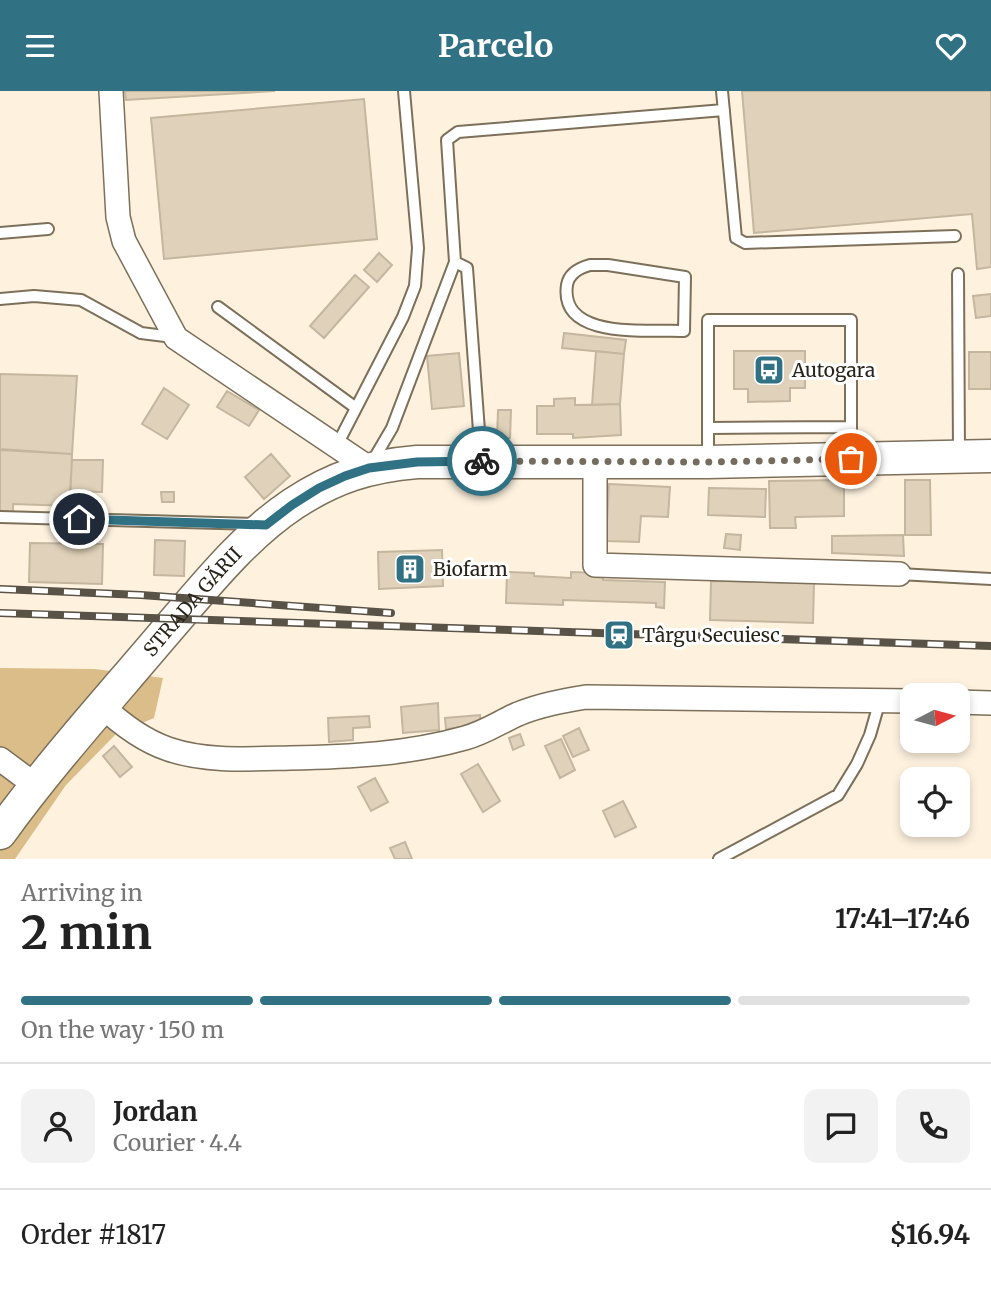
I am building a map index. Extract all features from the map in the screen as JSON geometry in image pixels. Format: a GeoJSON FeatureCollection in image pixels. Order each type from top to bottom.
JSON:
{"type":"FeatureCollection","features":[{"type":"Feature","properties":{"kind":"main road","name":"STRADA GĂRII"},"geometry":{"type":"LineString","coordinates":[[0,833],[35,785],[101,705],[233,557],[266,525],[292,505],[345,476],[369,468],[417,462],[708,462],[991,456]]}},
{"type":"Feature","properties":{"kind":"street"},"geometry":{"type":"LineString","coordinates":[[111,91],[118,217],[121,229],[124,240],[176,338],[369,468]]}},
{"type":"Feature","properties":{"kind":"street"},"geometry":{"type":"LineString","coordinates":[[595,462],[595,565],[899,574]]}},
{"type":"Feature","properties":{"kind":"street"},"geometry":{"type":"LineString","coordinates":[[101,705],[132,732],[170,750],[216,758],[252,759],[338,757],[425,748],[469,737],[518,714],[555,702],[586,697],[900,701]]}},
{"type":"Feature","properties":{"kind":"street"},"geometry":{"type":"LineString","coordinates":[[970,702],[991,703]]}},
{"type":"Feature","properties":{"kind":"street"},"geometry":{"type":"LineString","coordinates":[[0,759],[35,785]]}},
{"type":"Feature","properties":{"kind":"lane"},"geometry":{"type":"LineString","coordinates":[[336,447],[403,317],[415,286],[418,248],[404,91]]}},
{"type":"Feature","properties":{"kind":"lane"},"geometry":{"type":"LineString","coordinates":[[722,91],[736,238],[745,243],[955,236]]}},
{"type":"Feature","properties":{"kind":"lane"},"geometry":{"type":"LineString","coordinates":[[369,468],[392,428],[455,262],[446,145],[452,134],[724,110]]}},
{"type":"Feature","properties":{"kind":"lane"},"geometry":{"type":"LineString","coordinates":[[0,233],[48,229]]}},
{"type":"Feature","properties":{"kind":"lane"},"geometry":{"type":"LineString","coordinates":[[455,262],[467,268],[481,461]]}},
{"type":"Feature","properties":{"kind":"lane"},"geometry":{"type":"LineString","coordinates":[[590,265],[608,265],[685,277],[684,320],[684,331],[602,328],[591,325],[575,315],[570,307],[567,285],[576,270],[590,265]]}},
{"type":"Feature","properties":{"kind":"lane"},"geometry":{"type":"LineString","coordinates":[[958,274],[959,457]]}},
{"type":"Feature","properties":{"kind":"lane"},"geometry":{"type":"LineString","coordinates":[[0,299],[34,296],[81,300],[141,333],[176,338]]}},
{"type":"Feature","properties":{"kind":"lane"},"geometry":{"type":"LineString","coordinates":[[218,307],[356,408]]}},
{"type":"Feature","properties":{"kind":"lane"},"geometry":{"type":"LineString","coordinates":[[684,320],[851,320],[851,459]]}},
{"type":"Feature","properties":{"kind":"lane"},"geometry":{"type":"LineString","coordinates":[[708,320],[708,462]]}},
{"type":"Feature","properties":{"kind":"lane"},"geometry":{"type":"LineString","coordinates":[[708,428],[851,427]]}},
{"type":"Feature","properties":{"kind":"lane"},"geometry":{"type":"LineString","coordinates":[[0,517],[266,525]]}},
{"type":"Feature","properties":{"kind":"lane"},"geometry":{"type":"LineString","coordinates":[[899,574],[991,579]]}},
{"type":"Feature","properties":{"kind":"lane"},"geometry":{"type":"LineString","coordinates":[[719,859],[838,795],[858,764],[880,701]]}},
{"type":"Feature","properties":{"kind":"shaded area"},"geometry":{"type":"Polygon","coordinates":[[[0,668],[95,669],[163,678],[154,718],[116,734],[66,785],[15,859],[0,859],[0,668]]]}},
{"type":"Feature","properties":{"kind":"building"},"geometry":{"type":"Polygon","coordinates":[[[125,91],[275,91],[126,100],[125,91]]]}},
{"type":"Feature","properties":{"kind":"building"},"geometry":{"type":"Polygon","coordinates":[[[742,91],[991,91],[991,267],[977,269],[972,214],[754,233],[742,91]]]}},
{"type":"Feature","properties":{"kind":"building"},"geometry":{"type":"Polygon","coordinates":[[[364,99],[377,239],[164,259],[151,118],[364,99]]]}},
{"type":"Feature","properties":{"kind":"building"},"geometry":{"type":"Polygon","coordinates":[[[379,253],[392,265],[377,282],[364,270],[379,253]]]}},
{"type":"Feature","properties":{"kind":"building"},"geometry":{"type":"Polygon","coordinates":[[[355,275],[369,287],[324,338],[310,326],[355,275]]]}},
{"type":"Feature","properties":{"kind":"building"},"geometry":{"type":"Polygon","coordinates":[[[991,294],[991,316],[976,318],[973,296],[991,294]]]}},
{"type":"Feature","properties":{"kind":"building"},"geometry":{"type":"Polygon","coordinates":[[[564,333],[626,340],[624,354],[562,348],[564,333]]]}},
{"type":"Feature","properties":{"kind":"building"},"geometry":{"type":"Polygon","coordinates":[[[596,351],[624,354],[620,404],[592,405],[596,351]]]}},
{"type":"Feature","properties":{"kind":"building","name":"Autogara"},"geometry":{"type":"Polygon","coordinates":[[[734,351],[805,351],[805,388],[790,388],[790,401],[748,402],[748,389],[734,389],[734,351]]]}},
{"type":"Feature","properties":{"kind":"building"},"geometry":{"type":"Polygon","coordinates":[[[969,352],[991,352],[991,389],[969,389],[969,352]]]}},
{"type":"Feature","properties":{"kind":"building"},"geometry":{"type":"Polygon","coordinates":[[[459,353],[464,406],[432,409],[427,356],[459,353]]]}},
{"type":"Feature","properties":{"kind":"building"},"geometry":{"type":"Polygon","coordinates":[[[0,374],[77,376],[72,454],[0,449],[0,374]]]}},
{"type":"Feature","properties":{"kind":"building"},"geometry":{"type":"Polygon","coordinates":[[[164,388],[189,405],[167,439],[142,424],[164,388]]]}},
{"type":"Feature","properties":{"kind":"building"},"geometry":{"type":"Polygon","coordinates":[[[227,391],[259,410],[249,426],[217,407],[227,391]]]}},
{"type":"Feature","properties":{"kind":"building"},"geometry":{"type":"Polygon","coordinates":[[[575,398],[575,405],[620,404],[621,435],[573,438],[573,434],[537,434],[537,406],[554,406],[554,399],[575,398]]]}},
{"type":"Feature","properties":{"kind":"building"},"geometry":{"type":"Polygon","coordinates":[[[498,410],[511,410],[510,438],[497,438],[498,410]]]}},
{"type":"Feature","properties":{"kind":"building"},"geometry":{"type":"Polygon","coordinates":[[[0,450],[72,454],[70,506],[13,504],[13,512],[0,512],[0,450]]]}},
{"type":"Feature","properties":{"kind":"building"},"geometry":{"type":"Polygon","coordinates":[[[271,454],[290,476],[264,499],[245,477],[271,454]]]}},
{"type":"Feature","properties":{"kind":"building"},"geometry":{"type":"Polygon","coordinates":[[[72,460],[103,460],[102,492],[70,491],[72,460]]]}},
{"type":"Feature","properties":{"kind":"building"},"geometry":{"type":"Polygon","coordinates":[[[844,480],[844,516],[795,517],[796,528],[770,528],[769,481],[844,480]]]}},
{"type":"Feature","properties":{"kind":"building"},"geometry":{"type":"Polygon","coordinates":[[[905,480],[930,480],[931,535],[905,535],[905,480]]]}},
{"type":"Feature","properties":{"kind":"building"},"geometry":{"type":"Polygon","coordinates":[[[609,484],[670,487],[668,517],[641,516],[639,542],[606,541],[609,484]]]}},
{"type":"Feature","properties":{"kind":"building"},"geometry":{"type":"Polygon","coordinates":[[[709,488],[766,489],[765,517],[708,515],[709,488]]]}},
{"type":"Feature","properties":{"kind":"building"},"geometry":{"type":"Polygon","coordinates":[[[161,492],[174,492],[174,502],[162,502],[161,492]]]}},
{"type":"Feature","properties":{"kind":"building"},"geometry":{"type":"Polygon","coordinates":[[[726,534],[741,535],[740,550],[724,548],[726,534]]]}},
{"type":"Feature","properties":{"kind":"building"},"geometry":{"type":"Polygon","coordinates":[[[903,535],[904,556],[832,553],[832,536],[903,535]]]}},
{"type":"Feature","properties":{"kind":"building"},"geometry":{"type":"Polygon","coordinates":[[[155,540],[185,541],[184,576],[154,575],[155,540]]]}},
{"type":"Feature","properties":{"kind":"building"},"geometry":{"type":"Polygon","coordinates":[[[30,543],[103,544],[102,584],[29,582],[30,543]]]}},
{"type":"Feature","properties":{"kind":"building","name":"Biofarm"},"geometry":{"type":"Polygon","coordinates":[[[442,550],[443,586],[379,589],[378,552],[442,550]]]}},
{"type":"Feature","properties":{"kind":"building","name":"Târgu Secuiesc"},"geometry":{"type":"Polygon","coordinates":[[[507,572],[571,578],[571,572],[603,573],[603,580],[665,582],[664,608],[656,607],[656,603],[563,600],[563,605],[506,603],[507,572]]]}},
{"type":"Feature","properties":{"kind":"building"},"geometry":{"type":"Polygon","coordinates":[[[711,581],[814,583],[813,623],[710,620],[711,581]]]}},
{"type":"Feature","properties":{"kind":"building"},"geometry":{"type":"Polygon","coordinates":[[[438,703],[439,730],[403,733],[401,707],[438,703]]]}},
{"type":"Feature","properties":{"kind":"building"},"geometry":{"type":"Polygon","coordinates":[[[480,715],[481,725],[446,729],[445,718],[480,715]]]}},
{"type":"Feature","properties":{"kind":"building"},"geometry":{"type":"Polygon","coordinates":[[[369,716],[370,727],[353,728],[353,740],[329,742],[328,718],[369,716]]]}},
{"type":"Feature","properties":{"kind":"building"},"geometry":{"type":"Polygon","coordinates":[[[579,728],[589,750],[573,757],[563,736],[579,728]]]}},
{"type":"Feature","properties":{"kind":"building"},"geometry":{"type":"Polygon","coordinates":[[[520,734],[524,745],[513,750],[509,738],[520,734]]]}},
{"type":"Feature","properties":{"kind":"building"},"geometry":{"type":"Polygon","coordinates":[[[561,739],[575,770],[560,778],[545,746],[561,739]]]}},
{"type":"Feature","properties":{"kind":"building"},"geometry":{"type":"Polygon","coordinates":[[[114,746],[132,767],[120,777],[103,756],[114,746]]]}},
{"type":"Feature","properties":{"kind":"building"},"geometry":{"type":"Polygon","coordinates":[[[478,764],[500,801],[483,812],[461,774],[478,764]]]}},
{"type":"Feature","properties":{"kind":"building"},"geometry":{"type":"Polygon","coordinates":[[[375,778],[388,802],[371,811],[358,787],[375,778]]]}},
{"type":"Feature","properties":{"kind":"building"},"geometry":{"type":"Polygon","coordinates":[[[623,801],[636,827],[615,837],[603,811],[623,801]]]}},
{"type":"Feature","properties":{"kind":"building"},"geometry":{"type":"Polygon","coordinates":[[[405,842],[412,859],[395,859],[390,848],[405,842]]]}},
{"type":"Feature","properties":{"kind":"railway"},"geometry":{"type":"LineString","coordinates":[[0,589],[141,595],[391,613]]}},
{"type":"Feature","properties":{"kind":"railway"},"geometry":{"type":"LineString","coordinates":[[0,613],[991,646]]}},
{"type":"Feature","properties":{"kind":"way so far"},"geometry":{"type":"LineString","coordinates":[[482,461],[708,462],[851,459]]}},
{"type":"Feature","properties":{"kind":"place","name":"Autogara"},"geometry":{"type":"Point","coordinates":[769,370]}},
{"type":"Feature","properties":{"kind":"place","name":"Biofarm"},"geometry":{"type":"Point","coordinates":[410,569]}},
{"type":"Feature","properties":{"kind":"place","name":"Târgu Secuiesc"},"geometry":{"type":"Point","coordinates":[619,635]}},
{"type":"Feature","properties":{"kind":"route"},"geometry":{"type":"LineString","coordinates":[[79,519],[266,525],[319,488],[369,468],[417,462],[482,461]]}}]}
